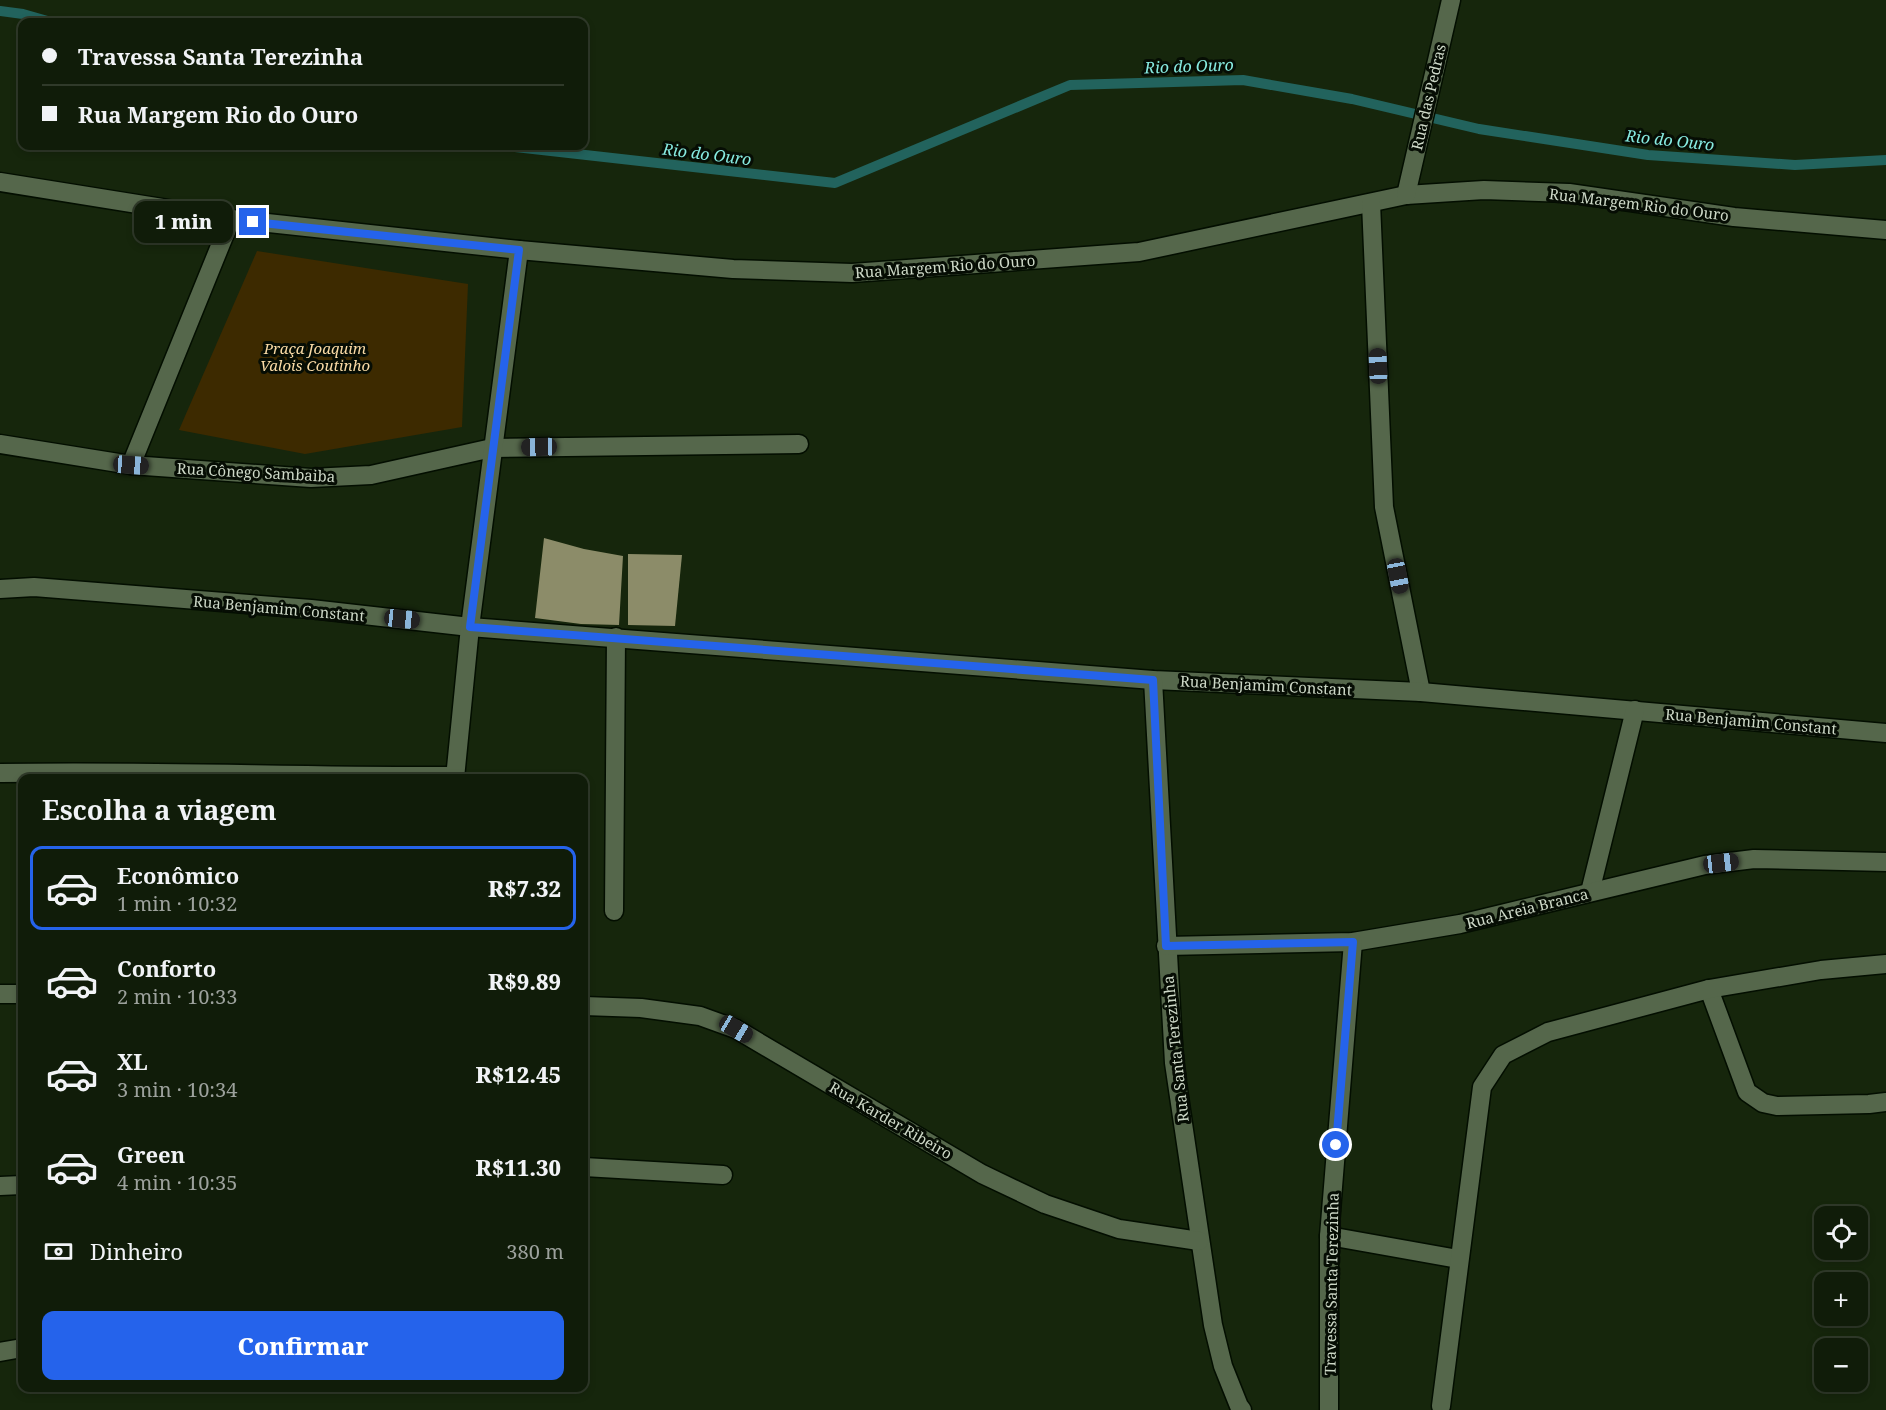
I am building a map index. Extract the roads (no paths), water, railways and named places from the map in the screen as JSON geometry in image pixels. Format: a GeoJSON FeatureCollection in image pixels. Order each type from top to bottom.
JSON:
{"type":"FeatureCollection","features":[{"type":"Feature","properties":{"kind":"street","name":"Rua das Pedras"},"geometry":{"type":"LineString","coordinates":[[1406,195],[1451,0]]}},
{"type":"Feature","properties":{"kind":"street","name":"Rua Margem Rio do Ouro"},"geometry":{"type":"LineString","coordinates":[[0,182],[231,219],[519,250],[733,269],[852,273],[1139,252],[1406,195],[1484,190],[1569,193],[1734,217],[1886,230]]}},
{"type":"Feature","properties":{"kind":"street"},"geometry":{"type":"LineString","coordinates":[[1371,203],[1384,507],[1421,692]]}},
{"type":"Feature","properties":{"kind":"street"},"geometry":{"type":"LineString","coordinates":[[131,465],[231,219]]}},
{"type":"Feature","properties":{"kind":"street"},"geometry":{"type":"LineString","coordinates":[[455,774],[470,627],[519,250]]}},
{"type":"Feature","properties":{"kind":"street","name":"Rua Cônego Sambaiba"},"geometry":{"type":"LineString","coordinates":[[0,444],[131,465],[311,478],[371,475],[492,448],[799,444]]}},
{"type":"Feature","properties":{"kind":"street","name":"Rua Benjamim Constant"},"geometry":{"type":"LineString","coordinates":[[0,589],[34,587],[276,607],[470,627],[1153,680],[1421,692],[1886,733]]}},
{"type":"Feature","properties":{"kind":"street"},"geometry":{"type":"LineString","coordinates":[[614,911],[616,637]]}},
{"type":"Feature","properties":{"kind":"street","name":"Rua Santa Terezinha"},"geometry":{"type":"LineString","coordinates":[[1153,680],[1174,1063],[1213,1325],[1223,1366],[1242,1410]]}},
{"type":"Feature","properties":{"kind":"street"},"geometry":{"type":"LineString","coordinates":[[1590,892],[1635,710]]}},
{"type":"Feature","properties":{"kind":"street"},"geometry":{"type":"LineString","coordinates":[[0,773],[174,774]]}},
{"type":"Feature","properties":{"kind":"street","name":"Rua Areia Branca"},"geometry":{"type":"LineString","coordinates":[[1166,946],[1353,942],[1460,924],[1705,865],[1754,860],[1886,862]]}},
{"type":"Feature","properties":{"kind":"street","name":"Travessa Santa Terezinha"},"geometry":{"type":"LineString","coordinates":[[1329,1410],[1329,1236],[1353,942]]}},
{"type":"Feature","properties":{"kind":"street"},"geometry":{"type":"LineString","coordinates":[[1441,1406],[1458,1259],[1482,1087],[1503,1055],[1548,1032],[1709,989],[1821,970],[1886,964]]}},
{"type":"Feature","properties":{"kind":"street"},"geometry":{"type":"LineString","coordinates":[[1709,989],[1747,1092],[1755,1099],[1763,1103],[1793,1106],[1886,1102]]}},
{"type":"Feature","properties":{"kind":"street"},"geometry":{"type":"LineString","coordinates":[[0,994],[18,994]]}},
{"type":"Feature","properties":{"kind":"street","name":"Rua Karder Ribeiro"},"geometry":{"type":"LineString","coordinates":[[588,1006],[640,1008],[700,1016],[736,1029],[982,1174],[1045,1204],[1119,1229],[1199,1241]]}},
{"type":"Feature","properties":{"kind":"street"},"geometry":{"type":"LineString","coordinates":[[588,1167],[723,1175]]}},
{"type":"Feature","properties":{"kind":"street"},"geometry":{"type":"LineString","coordinates":[[0,1186],[18,1185]]}},
{"type":"Feature","properties":{"kind":"street"},"geometry":{"type":"LineString","coordinates":[[1329,1236],[1458,1259]]}},
{"type":"Feature","properties":{"kind":"street"},"geometry":{"type":"LineString","coordinates":[[0,1352],[18,1349]]}},
{"type":"Feature","properties":{"kind":"waterway","name":"Rio do Ouro"},"geometry":{"type":"LineString","coordinates":[[0,11],[37,18]]}},
{"type":"Feature","properties":{"kind":"waterway","name":"Rio do Ouro"},"geometry":{"type":"LineString","coordinates":[[542,150],[835,183],[1070,85],[1243,80],[1352,99],[1479,129],[1648,155],[1795,165],[1886,160]]}},
{"type":"Feature","properties":{"kind":"park label","name":"Praça Joaquim Valois Coutinho"},"geometry":{"type":"Point","coordinates":[315,356]}}]}
